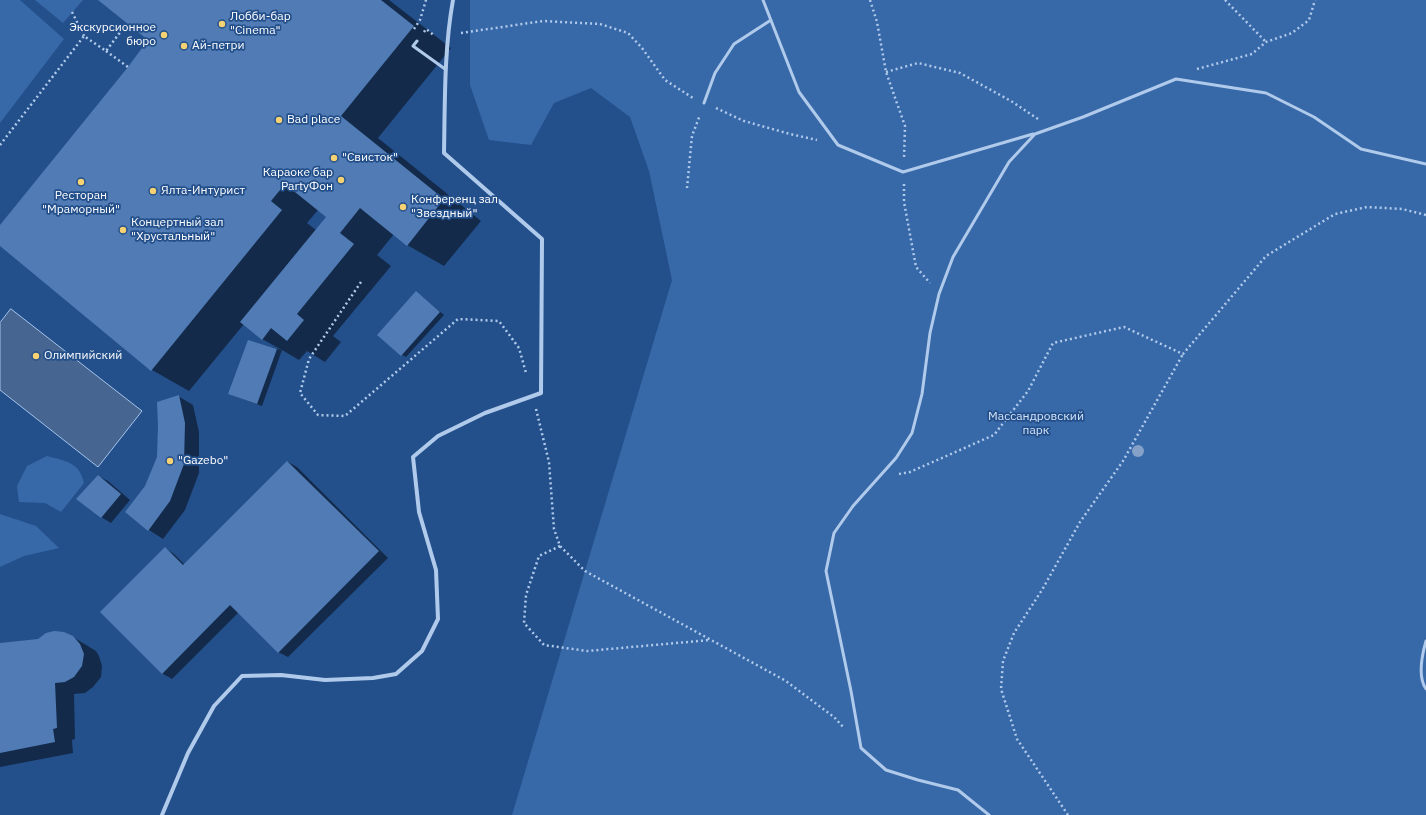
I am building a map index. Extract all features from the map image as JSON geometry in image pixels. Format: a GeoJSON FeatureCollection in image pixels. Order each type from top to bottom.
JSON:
{"type":"FeatureCollection","features":[{"type":"Feature","properties":{"kind":"street"},"geometry":{"type":"LineString","coordinates":[[162,815],[188,753],[214,706],[242,676],[281,675],[325,680],[373,678],[396,674],[422,651],[438,619],[436,570],[419,512],[413,457],[438,436],[485,413],[541,393],[542,238],[444,153],[445,69],[453,0]]}},
{"type":"Feature","properties":{"kind":"lane"},"geometry":{"type":"LineString","coordinates":[[763,0],[800,92],[838,145],[903,172],[1035,134],[1083,117],[1176,79],[1266,93],[1314,117],[1361,150],[1426,164]]}},
{"type":"Feature","properties":{"kind":"lane"},"geometry":{"type":"LineString","coordinates":[[704,103],[715,73],[734,44],[772,20]]}},
{"type":"Feature","properties":{"kind":"lane"},"geometry":{"type":"LineString","coordinates":[[417,41],[412,46],[445,69]]}},
{"type":"Feature","properties":{"kind":"lane"},"geometry":{"type":"LineString","coordinates":[[989,815],[958,790],[886,770],[861,748],[851,691],[826,571],[834,533],[853,506],[896,458],[912,433],[922,394],[930,332],[939,294],[953,257],[1009,162],[1035,134]]}},
{"type":"Feature","properties":{"kind":"lane"},"geometry":{"type":"LineString","coordinates":[[1426,641],[1421,657],[1422,683],[1426,689]]}},
{"type":"Feature","properties":{"kind":"path"},"geometry":{"type":"LineString","coordinates":[[426,0],[420,20],[409,35],[417,41],[426,29],[447,45]]}},
{"type":"Feature","properties":{"kind":"path"},"geometry":{"type":"LineString","coordinates":[[870,0],[877,22],[886,72],[905,126],[903,172],[904,202],[916,267],[939,294]]}},
{"type":"Feature","properties":{"kind":"path"},"geometry":{"type":"LineString","coordinates":[[1225,0],[1266,42]]}},
{"type":"Feature","properties":{"kind":"path"},"geometry":{"type":"LineString","coordinates":[[1200,67],[1252,54],[1266,42],[1292,33],[1309,20],[1315,0]]}},
{"type":"Feature","properties":{"kind":"path"},"geometry":{"type":"LineString","coordinates":[[72,12],[84,36],[128,67]]}},
{"type":"Feature","properties":{"kind":"path"},"geometry":{"type":"LineString","coordinates":[[448,35],[543,21],[600,24],[628,33],[642,48],[665,80],[693,98],[744,121],[790,134],[838,145]]}},
{"type":"Feature","properties":{"kind":"path"},"geometry":{"type":"LineString","coordinates":[[106,51],[127,23]]}},
{"type":"Feature","properties":{"kind":"path"},"geometry":{"type":"LineString","coordinates":[[0,145],[84,36]]}},
{"type":"Feature","properties":{"kind":"path"},"geometry":{"type":"LineString","coordinates":[[886,72],[918,62],[960,73],[1011,101],[1051,128]]}},
{"type":"Feature","properties":{"kind":"path"},"geometry":{"type":"LineString","coordinates":[[687,188],[692,136],[704,103]]}},
{"type":"Feature","properties":{"kind":"path"},"geometry":{"type":"LineString","coordinates":[[1068,815],[1017,738],[1001,689],[1003,661],[1014,632],[1042,590],[1080,522],[1123,461],[1184,354],[1266,256],[1335,214],[1368,207],[1402,209],[1426,216]]}},
{"type":"Feature","properties":{"kind":"path"},"geometry":{"type":"LineString","coordinates":[[360,282],[309,359],[300,392],[318,415],[345,416],[458,319],[499,321],[519,348],[549,462],[554,529],[560,546],[585,571],[786,681],[834,717],[861,748]]}},
{"type":"Feature","properties":{"kind":"path"},"geometry":{"type":"LineString","coordinates":[[876,480],[910,472],[994,435],[1028,391],[1053,343],[1124,327],[1184,354]]}},
{"type":"Feature","properties":{"kind":"path"},"geometry":{"type":"LineString","coordinates":[[560,546],[540,556],[526,595],[524,624],[544,645],[587,651],[710,640]]}},
{"type":"Feature","properties":{"kind":"green space"},"geometry":{"type":"Polygon","coordinates":[[[0,0],[20,0],[64,39],[0,123],[0,0]]]}},
{"type":"Feature","properties":{"kind":"green space"},"geometry":{"type":"Polygon","coordinates":[[[35,0],[83,0],[63,23],[35,0]]]}},
{"type":"Feature","properties":{"kind":"green space","name":"Массандровский парк"},"geometry":{"type":"Polygon","coordinates":[[[470,0],[1426,0],[1426,815],[512,815],[672,280],[649,171],[630,117],[591,88],[554,103],[531,145],[489,140],[470,85],[470,0]]]}},
{"type":"Feature","properties":{"kind":"green space"},"geometry":{"type":"Polygon","coordinates":[[[47,456],[66,461],[71,464],[79,471],[84,483],[61,512],[45,503],[19,502],[17,486],[27,466],[47,456]]]}},
{"type":"Feature","properties":{"kind":"green space"},"geometry":{"type":"Polygon","coordinates":[[[0,514],[36,526],[59,548],[24,556],[0,567],[0,514]]]}},
{"type":"Feature","properties":{"kind":"shaded area","name":"Олимпийский"},"geometry":{"type":"Polygon","coordinates":[[[11,309],[142,411],[98,467],[0,390],[0,323],[11,309]]]}},
{"type":"Feature","properties":{"kind":"building","name":"Ялта-Интурист"},"geometry":{"type":"Polygon","coordinates":[[[98,0],[381,0],[414,26],[341,116],[444,199],[407,246],[360,208],[340,233],[354,244],[297,314],[304,320],[287,341],[271,328],[262,340],[240,322],[326,217],[285,184],[271,201],[282,210],[151,371],[0,246],[0,225],[128,67],[148,40],[98,0]]]}},
{"type":"Feature","properties":{"kind":"building"},"geometry":{"type":"Polygon","coordinates":[[[416,291],[440,312],[401,356],[377,335],[416,291]]]}},
{"type":"Feature","properties":{"kind":"building"},"geometry":{"type":"Polygon","coordinates":[[[248,340],[277,349],[257,404],[228,394],[248,340]]]}},
{"type":"Feature","properties":{"kind":"building","name":"\"Gazebo\""},"geometry":{"type":"Polygon","coordinates":[[[179,395],[185,423],[184,464],[170,501],[148,531],[125,512],[145,486],[157,457],[157,402],[179,395]]]}},
{"type":"Feature","properties":{"kind":"building"},"geometry":{"type":"Polygon","coordinates":[[[287,461],[379,551],[278,653],[230,605],[162,674],[100,612],[165,547],[183,565],[287,461]]]}},
{"type":"Feature","properties":{"kind":"building"},"geometry":{"type":"Polygon","coordinates":[[[98,475],[121,494],[101,518],[76,499],[98,475]]]}},
{"type":"Feature","properties":{"kind":"building"},"geometry":{"type":"Polygon","coordinates":[[[54,631],[64,632],[73,636],[80,644],[84,654],[82,666],[74,677],[65,682],[55,683],[57,728],[53,729],[55,742],[0,753],[0,643],[38,639],[46,633],[54,631]]]}},
{"type":"Feature","properties":{"kind":"place","name":"Лобби-бар \"Cinema\""},"geometry":{"type":"Point","coordinates":[222,24]}},
{"type":"Feature","properties":{"kind":"place","name":"Экскурсионное бюро"},"geometry":{"type":"Point","coordinates":[164,35]}},
{"type":"Feature","properties":{"kind":"place","name":"Ай-петри"},"geometry":{"type":"Point","coordinates":[184,46]}},
{"type":"Feature","properties":{"kind":"place","name":"Bad place"},"geometry":{"type":"Point","coordinates":[279,120]}},
{"type":"Feature","properties":{"kind":"place","name":"\"Свисток\""},"geometry":{"type":"Point","coordinates":[334,158]}},
{"type":"Feature","properties":{"kind":"place","name":"Караоке бар PartyФон"},"geometry":{"type":"Point","coordinates":[341,180]}},
{"type":"Feature","properties":{"kind":"place","name":"Ресторан \"Мраморный\""},"geometry":{"type":"Point","coordinates":[81,182]}},
{"type":"Feature","properties":{"kind":"place","name":"Ялта-Интурист"},"geometry":{"type":"Point","coordinates":[153,191]}},
{"type":"Feature","properties":{"kind":"place","name":"Конференц зал \"Звездный\""},"geometry":{"type":"Point","coordinates":[403,207]}},
{"type":"Feature","properties":{"kind":"place","name":"Концертный зал \"Хрустальный\""},"geometry":{"type":"Point","coordinates":[123,230]}},
{"type":"Feature","properties":{"kind":"place","name":"Олимпийский"},"geometry":{"type":"Point","coordinates":[36,356]}},
{"type":"Feature","properties":{"kind":"place","name":"\"Gazebo\""},"geometry":{"type":"Point","coordinates":[170,461]}}]}
